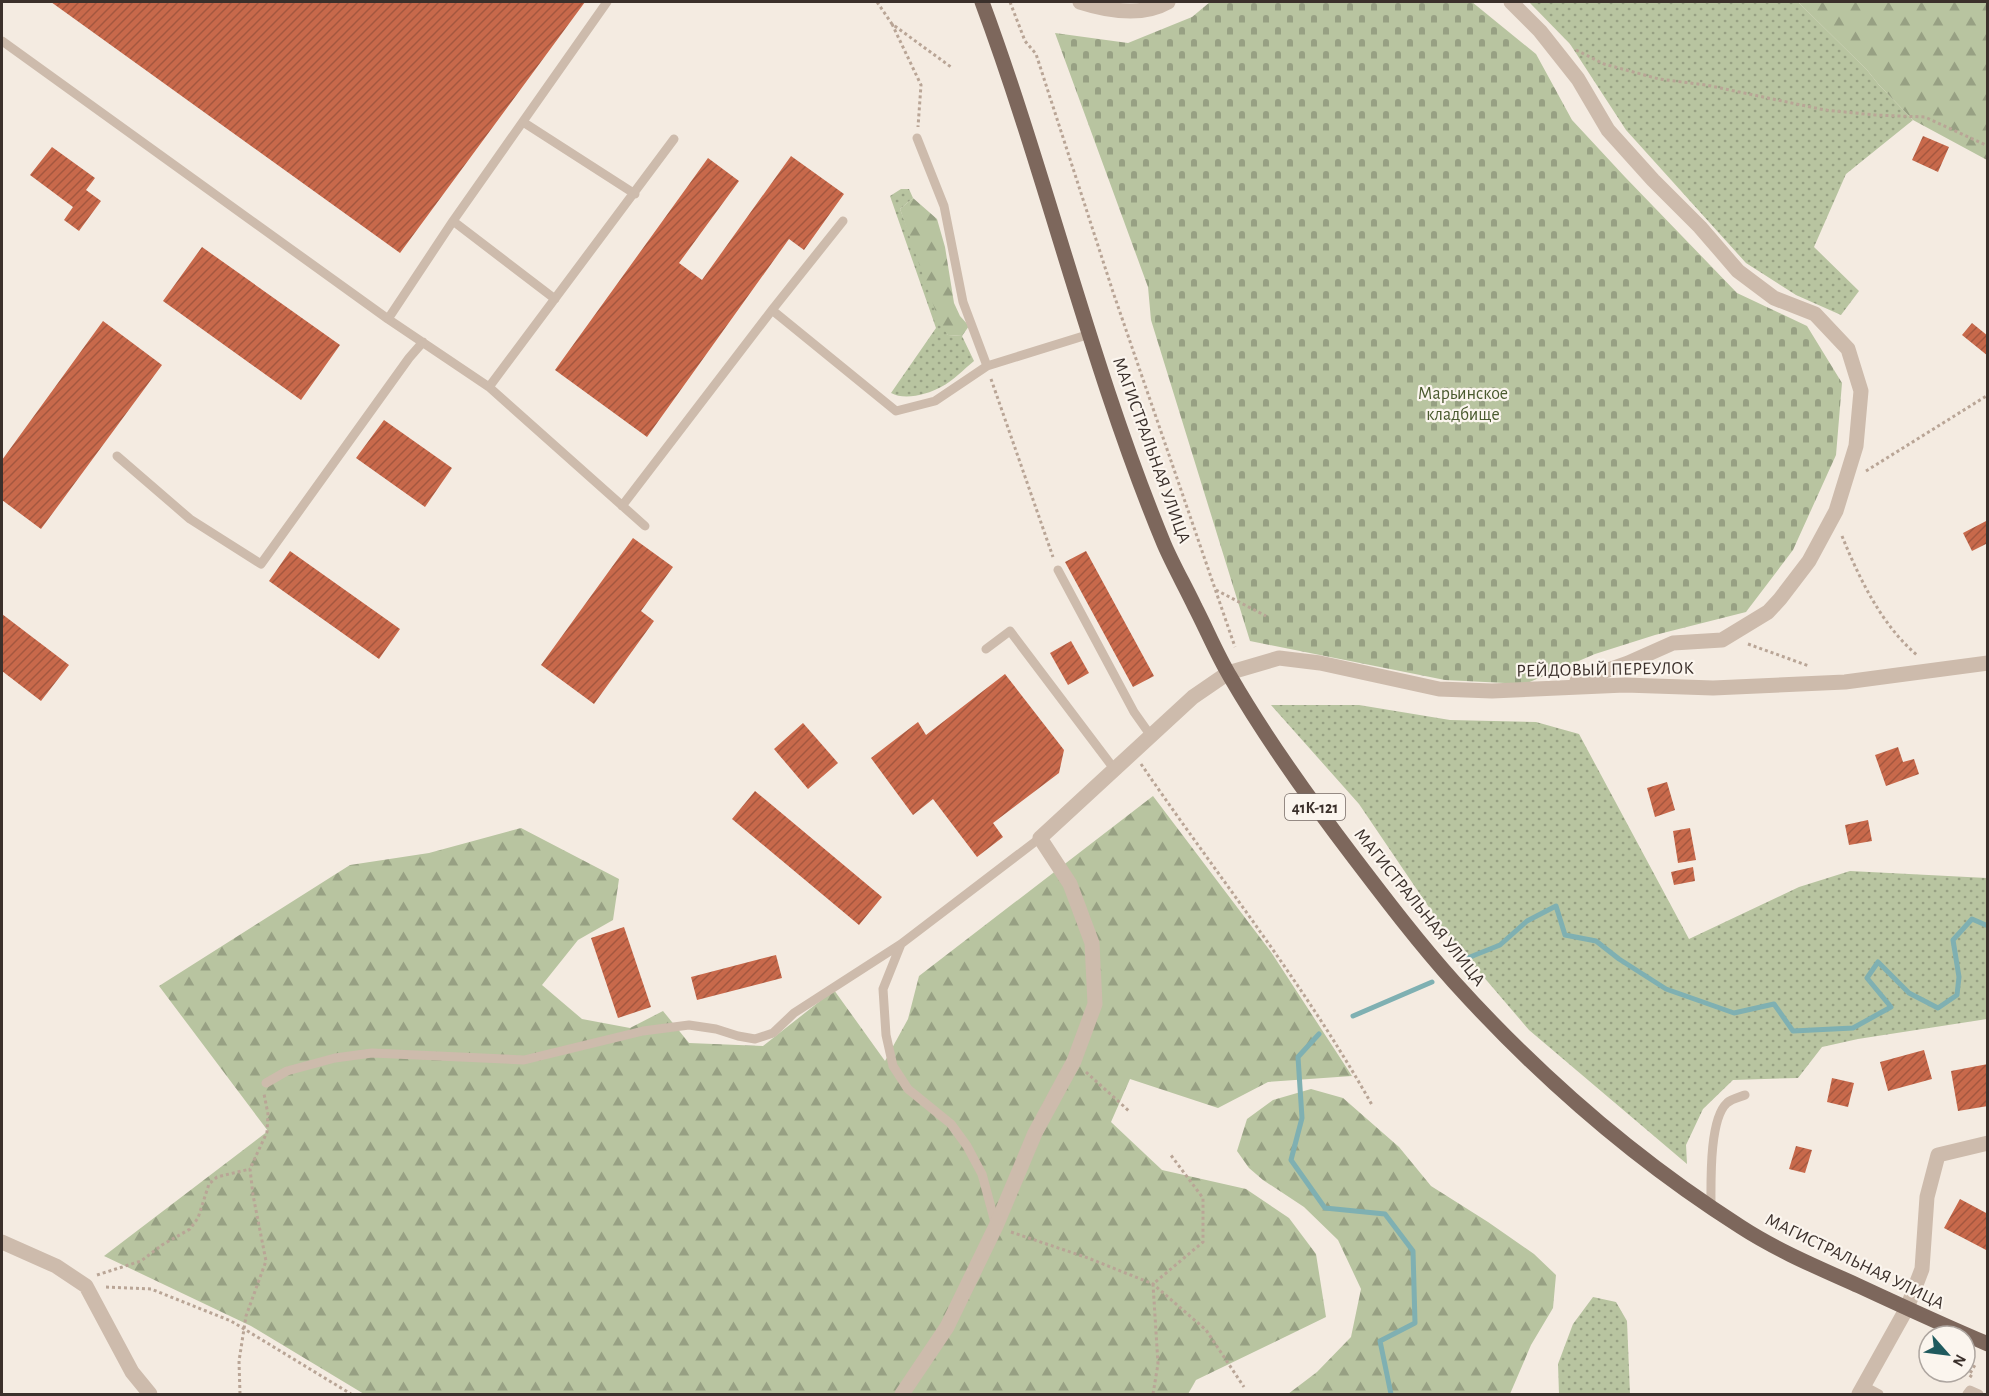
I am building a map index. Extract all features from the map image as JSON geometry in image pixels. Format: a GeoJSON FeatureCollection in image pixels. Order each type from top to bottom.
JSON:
{"type":"FeatureCollection","features":[{"type":"Feature","properties":{"kind":"main road","name":"МАГИСТРАЛЬНАЯ УЛИЦА"},"geometry":{"type":"LineString","coordinates":[[982,2],[1034,156],[1090,334],[1151,511],[1167,550],[1235,671],[1262,729],[1302,790],[1400,918],[1451,979],[1500,1032],[1578,1105],[1651,1166],[1745,1230],[1788,1253],[1988,1344]]}},
{"type":"Feature","properties":{"kind":"street"},"geometry":{"type":"LineString","coordinates":[[1080,2],[1103,9],[1145,11],[1168,2]]}},
{"type":"Feature","properties":{"kind":"street"},"geometry":{"type":"LineString","coordinates":[[1511,2],[1540,31],[1578,79],[1608,130],[1700,227],[1738,272],[1774,298],[1815,314],[1848,349],[1861,391],[1856,446],[1836,511],[1809,561],[1768,612],[1722,640],[1673,643],[1590,678],[1544,688]]}},
{"type":"Feature","properties":{"kind":"street","name":"РЕЙДОВЫЙ ПЕРЕУЛОК"},"geometry":{"type":"LineString","coordinates":[[1040,838],[1193,697],[1235,671],[1279,658],[1320,663],[1439,689],[1492,691],[1625,685],[1713,688],[1845,682],[1988,663]]}},
{"type":"Feature","properties":{"kind":"street"},"geometry":{"type":"LineString","coordinates":[[902,1395],[947,1327],[996,1226],[1035,1134],[1074,1061],[1095,1004],[1092,943],[1070,884],[1040,838]]}},
{"type":"Feature","properties":{"kind":"street"},"geometry":{"type":"LineString","coordinates":[[1861,1390],[1906,1308],[1922,1269],[1927,1197],[1938,1155],[1988,1143]]}},
{"type":"Feature","properties":{"kind":"street"},"geometry":{"type":"LineString","coordinates":[[2,1242],[56,1266],[83,1284],[132,1372],[150,1395]]}},
{"type":"Feature","properties":{"kind":"lane"},"geometry":{"type":"LineString","coordinates":[[388,318],[453,221],[607,2]]}},
{"type":"Feature","properties":{"kind":"lane"},"geometry":{"type":"LineString","coordinates":[[2,41],[388,318],[489,387],[645,526]]}},
{"type":"Feature","properties":{"kind":"lane"},"geometry":{"type":"LineString","coordinates":[[523,122],[635,194]]}},
{"type":"Feature","properties":{"kind":"lane"},"geometry":{"type":"LineString","coordinates":[[917,138],[944,206],[963,302],[987,366]]}},
{"type":"Feature","properties":{"kind":"lane"},"geometry":{"type":"LineString","coordinates":[[489,387],[674,139]]}},
{"type":"Feature","properties":{"kind":"lane"},"geometry":{"type":"LineString","coordinates":[[453,221],[555,298]]}},
{"type":"Feature","properties":{"kind":"lane"},"geometry":{"type":"LineString","coordinates":[[622,506],[843,221]]}},
{"type":"Feature","properties":{"kind":"lane"},"geometry":{"type":"LineString","coordinates":[[772,310],[896,411],[935,401],[987,366],[1090,334]]}},
{"type":"Feature","properties":{"kind":"lane"},"geometry":{"type":"LineString","coordinates":[[117,456],[190,519],[261,564],[409,358],[423,342]]}},
{"type":"Feature","properties":{"kind":"lane"},"geometry":{"type":"LineString","coordinates":[[1058,570],[1134,712],[1151,736]]}},
{"type":"Feature","properties":{"kind":"lane"},"geometry":{"type":"LineString","coordinates":[[987,649],[1010,632],[1114,770]]}},
{"type":"Feature","properties":{"kind":"lane"},"geometry":{"type":"LineString","coordinates":[[266,1083],[287,1071],[335,1058],[372,1053],[524,1060],[643,1031],[689,1025],[755,1039],[773,1033],[794,1013],[901,944],[1040,838]]}},
{"type":"Feature","properties":{"kind":"lane"},"geometry":{"type":"LineString","coordinates":[[901,944],[884,989],[886,1035],[893,1066],[908,1089],[951,1124],[967,1146],[982,1174],[996,1226]]}},
{"type":"Feature","properties":{"kind":"lane"},"geometry":{"type":"LineString","coordinates":[[1711,1207],[1711,1161],[1717,1121],[1727,1103],[1744,1095]]}},
{"type":"Feature","properties":{"kind":"lane"},"geometry":{"type":"LineString","coordinates":[[1861,1390],[1879,1395]]}},
{"type":"Feature","properties":{"kind":"lane"},"geometry":{"type":"LineString","coordinates":[[1967,1395],[1970,1390],[1979,1395]]}},
{"type":"Feature","properties":{"kind":"path"},"geometry":{"type":"LineString","coordinates":[[878,2],[892,24],[921,85],[917,138]]}},
{"type":"Feature","properties":{"kind":"path"},"geometry":{"type":"LineString","coordinates":[[1010,2],[1025,41],[1036,54],[1113,292],[1214,589],[1235,671]]}},
{"type":"Feature","properties":{"kind":"path"},"geometry":{"type":"LineString","coordinates":[[892,24],[951,67]]}},
{"type":"Feature","properties":{"kind":"path"},"geometry":{"type":"LineString","coordinates":[[1572,48],[1604,64],[1659,79],[1706,85],[1825,110],[1925,117],[1988,146]]}},
{"type":"Feature","properties":{"kind":"path"},"geometry":{"type":"LineString","coordinates":[[987,366],[1058,570]]}},
{"type":"Feature","properties":{"kind":"path"},"geometry":{"type":"LineString","coordinates":[[1861,474],[1988,395]]}},
{"type":"Feature","properties":{"kind":"path"},"geometry":{"type":"LineString","coordinates":[[1841,527],[1842,537],[1864,584],[1891,627],[1915,653],[1936,670]]}},
{"type":"Feature","properties":{"kind":"path"},"geometry":{"type":"LineString","coordinates":[[1214,589],[1266,616]]}},
{"type":"Feature","properties":{"kind":"path"},"geometry":{"type":"LineString","coordinates":[[1722,640],[1755,646],[1816,669]]}},
{"type":"Feature","properties":{"kind":"path"},"geometry":{"type":"LineString","coordinates":[[1133,752],[1297,982],[1342,1052],[1372,1106]]}},
{"type":"Feature","properties":{"kind":"path"},"geometry":{"type":"LineString","coordinates":[[1074,1061],[1129,1111]]}},
{"type":"Feature","properties":{"kind":"path"},"geometry":{"type":"LineString","coordinates":[[240,1395],[238,1361],[246,1316],[266,1261],[250,1168],[267,1132],[268,1114],[264,1091],[266,1083]]}},
{"type":"Feature","properties":{"kind":"path"},"geometry":{"type":"LineString","coordinates":[[1153,1284],[1203,1242],[1203,1198],[1170,1154]]}},
{"type":"Feature","properties":{"kind":"path"},"geometry":{"type":"LineString","coordinates":[[83,1284],[112,1269],[141,1261],[162,1245],[190,1229],[198,1218],[209,1184],[217,1177],[250,1168]]}},
{"type":"Feature","properties":{"kind":"path"},"geometry":{"type":"LineString","coordinates":[[996,1226],[1088,1258],[1153,1284],[1206,1330],[1244,1388]]}},
{"type":"Feature","properties":{"kind":"path"},"geometry":{"type":"LineString","coordinates":[[83,1284],[151,1289],[231,1321],[351,1395]]}},
{"type":"Feature","properties":{"kind":"path"},"geometry":{"type":"LineString","coordinates":[[1153,1284],[1158,1364],[1153,1395]]}},
{"type":"Feature","properties":{"kind":"green space","name":"Марьинское кладбище"},"geometry":{"type":"Polygon","coordinates":[[[1210,2],[1472,2],[1536,54],[1572,120],[1737,293],[1807,326],[1842,383],[1836,455],[1793,550],[1746,612],[1655,635],[1595,654],[1525,684],[1445,680],[1250,641],[1151,320],[1148,287],[1055,33],[1128,43],[1192,17],[1210,2]]]}},
{"type":"Feature","properties":{"kind":"green space"},"geometry":{"type":"Polygon","coordinates":[[[1529,2],[1798,2],[1867,70],[1913,120],[1846,174],[1814,247],[1859,291],[1841,315],[1796,295],[1746,263],[1626,130],[1570,44],[1529,2]]]}},
{"type":"Feature","properties":{"kind":"green space"},"geometry":{"type":"Polygon","coordinates":[[[1798,2],[1987,2],[1987,160],[1913,120],[1867,70],[1798,2]]]}},
{"type":"Feature","properties":{"kind":"green space"},"geometry":{"type":"Polygon","coordinates":[[[901,189],[909,189],[913,198],[900,209],[948,335],[962,336],[974,361],[941,387],[910,396],[891,393],[936,328],[890,196],[901,189]]]}},
{"type":"Feature","properties":{"kind":"green space"},"geometry":{"type":"Polygon","coordinates":[[[913,198],[937,219],[945,247],[954,303],[960,316],[969,326],[962,336],[948,335],[940,324],[900,209],[913,198]]]}},
{"type":"Feature","properties":{"kind":"green space"},"geometry":{"type":"Polygon","coordinates":[[[1271,705],[1359,705],[1450,720],[1536,722],[1579,734],[1689,939],[1799,887],[1850,871],[1987,878],[1987,1019],[1858,1039],[1822,1047],[1798,1078],[1733,1080],[1703,1109],[1686,1145],[1687,1164],[1529,1030],[1447,934],[1359,804],[1271,705]]]}},
{"type":"Feature","properties":{"kind":"green space"},"geometry":{"type":"Polygon","coordinates":[[[1153,796],[1271,952],[1352,1076],[1268,1082],[1218,1108],[1130,1079],[1111,1122],[1162,1170],[1246,1189],[1289,1218],[1316,1254],[1326,1317],[1196,1380],[1188,1394],[364,1394],[251,1326],[104,1256],[268,1131],[159,986],[350,865],[429,853],[521,828],[619,879],[613,920],[578,940],[542,985],[582,1019],[630,1028],[663,1011],[689,1043],[763,1046],[834,990],[885,1061],[908,1019],[919,976],[1153,796]]]}},
{"type":"Feature","properties":{"kind":"green space"},"geometry":{"type":"Polygon","coordinates":[[[1311,1089],[1343,1098],[1399,1147],[1431,1186],[1534,1254],[1556,1275],[1553,1308],[1531,1345],[1510,1394],[1288,1394],[1317,1372],[1351,1337],[1361,1289],[1338,1240],[1304,1207],[1249,1168],[1237,1151],[1247,1119],[1273,1100],[1311,1089]]]}},
{"type":"Feature","properties":{"kind":"green space"},"geometry":{"type":"Polygon","coordinates":[[[1593,1297],[1616,1302],[1627,1321],[1630,1394],[1559,1394],[1558,1364],[1573,1324],[1593,1297]]]}},
{"type":"Feature","properties":{"kind":"building"},"geometry":{"type":"Polygon","coordinates":[[[51,2],[585,2],[400,253],[51,2]]]}},
{"type":"Feature","properties":{"kind":"building"},"geometry":{"type":"Polygon","coordinates":[[[1923,136],[1949,147],[1938,172],[1912,160],[1923,136]]]}},
{"type":"Feature","properties":{"kind":"building"},"geometry":{"type":"Polygon","coordinates":[[[52,147],[95,178],[86,190],[101,201],[79,231],[64,220],[73,207],[30,175],[52,147]]]}},
{"type":"Feature","properties":{"kind":"building"},"geometry":{"type":"Polygon","coordinates":[[[791,156],[844,194],[804,250],[789,239],[647,437],[555,370],[708,158],[739,181],[679,263],[702,280],[791,156]]]}},
{"type":"Feature","properties":{"kind":"building"},"geometry":{"type":"Polygon","coordinates":[[[202,247],[340,345],[301,400],[163,301],[202,247]]]}},
{"type":"Feature","properties":{"kind":"building"},"geometry":{"type":"Polygon","coordinates":[[[103,321],[162,365],[41,529],[2,500],[2,460],[103,321]]]}},
{"type":"Feature","properties":{"kind":"building"},"geometry":{"type":"Polygon","coordinates":[[[1972,323],[1988,336],[1988,356],[1962,335],[1972,323]]]}},
{"type":"Feature","properties":{"kind":"building"},"geometry":{"type":"Polygon","coordinates":[[[384,420],[452,468],[425,507],[356,458],[384,420]]]}},
{"type":"Feature","properties":{"kind":"building"},"geometry":{"type":"Polygon","coordinates":[[[1988,520],[1988,543],[1972,551],[1963,533],[1988,520]]]}},
{"type":"Feature","properties":{"kind":"building"},"geometry":{"type":"Polygon","coordinates":[[[633,538],[673,567],[641,611],[654,621],[594,704],[541,665],[633,538]]]}},
{"type":"Feature","properties":{"kind":"building"},"geometry":{"type":"Polygon","coordinates":[[[290,551],[400,629],[379,659],[269,581],[290,551]]]}},
{"type":"Feature","properties":{"kind":"building"},"geometry":{"type":"Polygon","coordinates":[[[1086,551],[1154,676],[1133,687],[1065,562],[1086,551]]]}},
{"type":"Feature","properties":{"kind":"building"},"geometry":{"type":"Polygon","coordinates":[[[2,614],[69,665],[41,701],[2,671],[2,614]]]}},
{"type":"Feature","properties":{"kind":"building"},"geometry":{"type":"Polygon","coordinates":[[[1071,641],[1089,673],[1068,685],[1050,653],[1071,641]]]}},
{"type":"Feature","properties":{"kind":"building"},"geometry":{"type":"Polygon","coordinates":[[[1005,674],[1064,750],[1059,773],[993,823],[1003,837],[977,857],[933,799],[913,815],[871,758],[918,722],[926,735],[1005,674]]]}},
{"type":"Feature","properties":{"kind":"building"},"geometry":{"type":"Polygon","coordinates":[[[803,723],[838,763],[808,789],[774,749],[803,723]]]}},
{"type":"Feature","properties":{"kind":"building"},"geometry":{"type":"Polygon","coordinates":[[[1898,747],[1903,762],[1914,759],[1919,774],[1886,786],[1875,755],[1898,747]]]}},
{"type":"Feature","properties":{"kind":"building"},"geometry":{"type":"Polygon","coordinates":[[[1667,782],[1675,810],[1655,817],[1647,788],[1667,782]]]}},
{"type":"Feature","properties":{"kind":"building"},"geometry":{"type":"Polygon","coordinates":[[[755,791],[882,897],[859,925],[732,819],[755,791]]]}},
{"type":"Feature","properties":{"kind":"building"},"geometry":{"type":"Polygon","coordinates":[[[1868,820],[1872,841],[1849,845],[1845,825],[1868,820]]]}},
{"type":"Feature","properties":{"kind":"building"},"geometry":{"type":"Polygon","coordinates":[[[1690,828],[1696,860],[1678,863],[1673,831],[1690,828]]]}},
{"type":"Feature","properties":{"kind":"building"},"geometry":{"type":"Polygon","coordinates":[[[1693,867],[1695,881],[1674,885],[1671,872],[1693,867]]]}},
{"type":"Feature","properties":{"kind":"building"},"geometry":{"type":"Polygon","coordinates":[[[624,927],[651,1007],[618,1018],[591,938],[624,927]]]}},
{"type":"Feature","properties":{"kind":"building"},"geometry":{"type":"Polygon","coordinates":[[[776,955],[782,978],[697,1000],[691,977],[776,955]]]}},
{"type":"Feature","properties":{"kind":"building"},"geometry":{"type":"Polygon","coordinates":[[[1924,1050],[1932,1079],[1888,1091],[1880,1062],[1924,1050]]]}},
{"type":"Feature","properties":{"kind":"building"},"geometry":{"type":"Polygon","coordinates":[[[1988,1064],[1988,1106],[1958,1111],[1951,1071],[1988,1064]]]}},
{"type":"Feature","properties":{"kind":"building"},"geometry":{"type":"Polygon","coordinates":[[[1832,1078],[1854,1083],[1848,1107],[1827,1102],[1832,1078]]]}},
{"type":"Feature","properties":{"kind":"building"},"geometry":{"type":"Polygon","coordinates":[[[1796,1146],[1812,1150],[1805,1173],[1789,1169],[1796,1146]]]}},
{"type":"Feature","properties":{"kind":"building"},"geometry":{"type":"Polygon","coordinates":[[[1960,1199],[1988,1214],[1988,1251],[1944,1228],[1960,1199]]]}},
{"type":"Feature","properties":{"kind":"waterway"},"geometry":{"type":"LineString","coordinates":[[1460,961],[1500,945],[1527,921],[1556,906],[1565,935],[1596,941],[1619,959],[1666,989],[1734,1013],[1774,1004],[1793,1031],[1853,1028],[1891,1007],[1867,978],[1878,962],[1909,993],[1938,1008],[1957,995],[1959,977],[1953,940],[1972,919],[1988,926]]}},
{"type":"Feature","properties":{"kind":"waterway"},"geometry":{"type":"LineString","coordinates":[[1353,1016],[1432,982]]}},
{"type":"Feature","properties":{"kind":"waterway"},"geometry":{"type":"LineString","coordinates":[[1319,1034],[1298,1057],[1302,1118],[1291,1160],[1325,1208],[1385,1214],[1413,1251],[1415,1323],[1380,1341],[1391,1394]]}}]}
